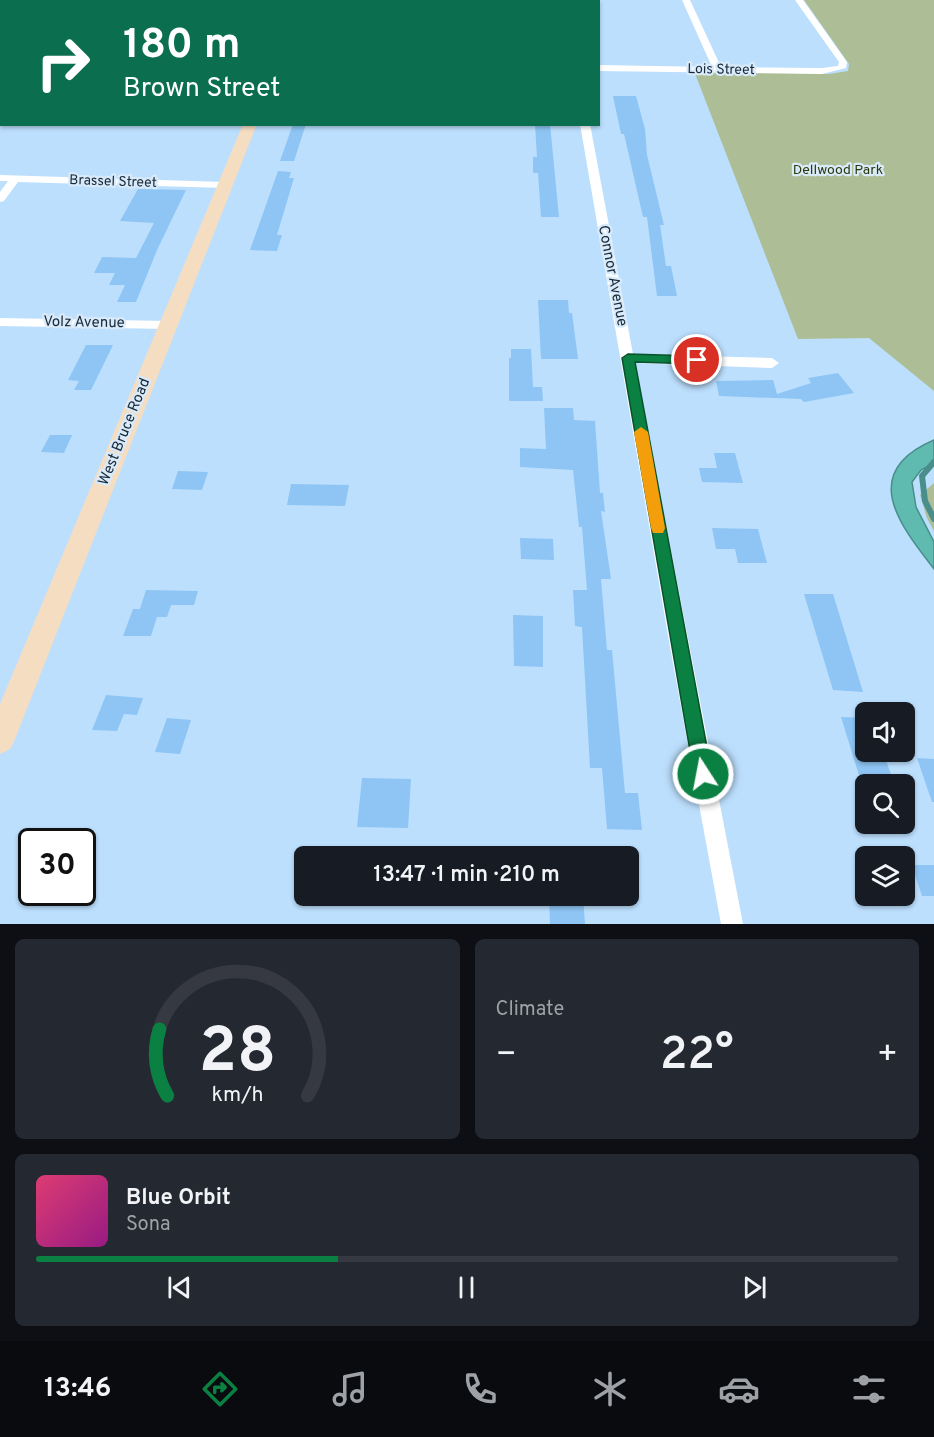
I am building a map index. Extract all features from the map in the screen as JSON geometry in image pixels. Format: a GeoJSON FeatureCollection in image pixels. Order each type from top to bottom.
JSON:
{"type":"FeatureCollection","features":[{"type":"Feature","properties":{"kind":"street"},"geometry":{"type":"LineString","coordinates":[[686,0],[717,70]]}},
{"type":"Feature","properties":{"kind":"street","name":"Lois Street"},"geometry":{"type":"LineString","coordinates":[[600,68],[822,72],[842,68],[843,62],[799,0]]}},
{"type":"Feature","properties":{"kind":"street","name":"West Bruce Road"},"geometry":{"type":"LineString","coordinates":[[0,739],[249,126]]}},
{"type":"Feature","properties":{"kind":"street","name":"Connor Avenue"},"geometry":{"type":"LineString","coordinates":[[585,126],[679,647],[732,924]]}},
{"type":"Feature","properties":{"kind":"street","name":"Brassel Street"},"geometry":{"type":"LineString","coordinates":[[0,178],[225,185]]}},
{"type":"Feature","properties":{"kind":"street"},"geometry":{"type":"LineString","coordinates":[[0,199],[15,179]]}},
{"type":"Feature","properties":{"kind":"street","name":"Volz Avenue"},"geometry":{"type":"LineString","coordinates":[[0,322],[168,325]]}},
{"type":"Feature","properties":{"kind":"street"},"geometry":{"type":"LineString","coordinates":[[628,358],[772,363]]}},
{"type":"Feature","properties":{"kind":"green space","name":"Dellwood Park"},"geometry":{"type":"Polygon","coordinates":[[[804,0],[934,0],[934,391],[869,338],[798,339],[694,71],[829,74],[848,71],[849,64],[804,0]]]}},
{"type":"Feature","properties":{"kind":"green space"},"geometry":{"type":"Polygon","coordinates":[[[934,483],[934,531],[927,518],[920,495],[934,483]]]}},
{"type":"Feature","properties":{"kind":"shaded area"},"geometry":{"type":"Polygon","coordinates":[[[934,440],[934,463],[921,470],[912,482],[916,507],[934,542],[934,569],[908,534],[898,516],[892,499],[892,483],[897,467],[911,453],[934,440]]]}},
{"type":"Feature","properties":{"kind":"building"},"geometry":{"type":"Polygon","coordinates":[[[613,96],[636,96],[664,225],[660,225],[666,266],[671,266],[677,296],[657,296],[647,217],[643,217],[613,96]]]}},
{"type":"Feature","properties":{"kind":"building"},"geometry":{"type":"Polygon","coordinates":[[[292,126],[305,126],[294,161],[280,161],[292,126]]]}},
{"type":"Feature","properties":{"kind":"building"},"geometry":{"type":"Polygon","coordinates":[[[535,126],[550,126],[559,217],[541,217],[538,173],[533,173],[533,157],[537,157],[535,126]]]}},
{"type":"Feature","properties":{"kind":"building"},"geometry":{"type":"Polygon","coordinates":[[[278,171],[291,172],[289,178],[294,178],[277,235],[282,235],[277,251],[250,250],[278,171]]]}},
{"type":"Feature","properties":{"kind":"building"},"geometry":{"type":"Polygon","coordinates":[[[138,189],[186,190],[157,250],[136,302],[117,302],[125,285],[109,285],[115,273],[94,273],[102,257],[136,258],[154,223],[120,221],[138,189]]]}},
{"type":"Feature","properties":{"kind":"building"},"geometry":{"type":"Polygon","coordinates":[[[538,300],[568,300],[578,359],[541,359],[538,300]]]}},
{"type":"Feature","properties":{"kind":"building"},"geometry":{"type":"Polygon","coordinates":[[[86,345],[113,345],[91,390],[74,390],[79,381],[68,380],[86,345]]]}},
{"type":"Feature","properties":{"kind":"building"},"geometry":{"type":"Polygon","coordinates":[[[511,349],[531,349],[533,387],[542,387],[543,401],[509,401],[511,349]]]}},
{"type":"Feature","properties":{"kind":"building"},"geometry":{"type":"Polygon","coordinates":[[[838,373],[854,393],[804,402],[801,399],[719,396],[716,381],[773,380],[777,394],[811,383],[808,378],[838,373]]]}},
{"type":"Feature","properties":{"kind":"building"},"geometry":{"type":"Polygon","coordinates":[[[544,408],[573,408],[574,420],[595,421],[600,493],[603,493],[605,512],[601,511],[611,579],[601,579],[607,650],[612,650],[625,793],[638,793],[642,830],[607,829],[602,768],[590,768],[582,627],[575,626],[573,590],[587,590],[582,527],[579,527],[573,470],[520,467],[520,448],[546,449],[544,408]]]}},
{"type":"Feature","properties":{"kind":"building"},"geometry":{"type":"Polygon","coordinates":[[[50,435],[72,435],[64,453],[41,452],[50,435]]]}},
{"type":"Feature","properties":{"kind":"building"},"geometry":{"type":"Polygon","coordinates":[[[714,453],[735,453],[743,483],[702,482],[699,468],[717,468],[714,453]]]}},
{"type":"Feature","properties":{"kind":"building"},"geometry":{"type":"Polygon","coordinates":[[[178,471],[208,472],[202,490],[172,489],[178,471]]]}},
{"type":"Feature","properties":{"kind":"building"},"geometry":{"type":"Polygon","coordinates":[[[291,484],[349,485],[345,506],[287,505],[291,484]]]}},
{"type":"Feature","properties":{"kind":"building"},"geometry":{"type":"Polygon","coordinates":[[[712,528],[758,529],[767,563],[738,563],[735,549],[716,549],[712,528]]]}},
{"type":"Feature","properties":{"kind":"building"},"geometry":{"type":"Polygon","coordinates":[[[520,538],[553,539],[554,560],[521,559],[520,538]]]}},
{"type":"Feature","properties":{"kind":"building"},"geometry":{"type":"Polygon","coordinates":[[[146,590],[198,591],[194,605],[171,605],[167,617],[157,617],[151,636],[123,636],[133,609],[140,609],[146,590]]]}},
{"type":"Feature","properties":{"kind":"building"},"geometry":{"type":"Polygon","coordinates":[[[804,594],[833,594],[863,692],[833,690],[804,594]]]}},
{"type":"Feature","properties":{"kind":"building"},"geometry":{"type":"Polygon","coordinates":[[[513,615],[543,616],[543,667],[514,666],[513,615]]]}},
{"type":"Feature","properties":{"kind":"building"},"geometry":{"type":"Polygon","coordinates":[[[106,695],[143,698],[137,715],[124,714],[117,731],[92,730],[106,695]]]}},
{"type":"Feature","properties":{"kind":"building"},"geometry":{"type":"Polygon","coordinates":[[[841,717],[855,718],[855,762],[887,762],[891,774],[859,774],[841,717]]]}},
{"type":"Feature","properties":{"kind":"building"},"geometry":{"type":"Polygon","coordinates":[[[167,718],[191,720],[180,754],[155,752],[167,718]]]}},
{"type":"Feature","properties":{"kind":"building"},"geometry":{"type":"Polygon","coordinates":[[[917,758],[934,759],[934,802],[932,802],[917,758]]]}},
{"type":"Feature","properties":{"kind":"building"},"geometry":{"type":"Polygon","coordinates":[[[362,778],[411,779],[408,828],[357,827],[362,778]]]}},
{"type":"Feature","properties":{"kind":"building"},"geometry":{"type":"Polygon","coordinates":[[[915,865],[934,865],[934,896],[922,896],[915,874],[915,865]]]}},
{"type":"Feature","properties":{"kind":"building"},"geometry":{"type":"Polygon","coordinates":[[[549,906],[584,906],[585,924],[550,924],[549,906]]]}},
{"type":"Feature","properties":{"kind":"waterway"},"geometry":{"type":"LineString","coordinates":[[934,462],[922,476],[925,501],[934,519]]}},
{"type":"Feature","properties":{"kind":"slow traffic"},"geometry":{"type":"LineString","coordinates":[[641,432],[658,528]]}},
{"type":"Feature","properties":{"kind":"route"},"geometry":{"type":"LineString","coordinates":[[697,360],[628,358],[703,774]]}}]}
